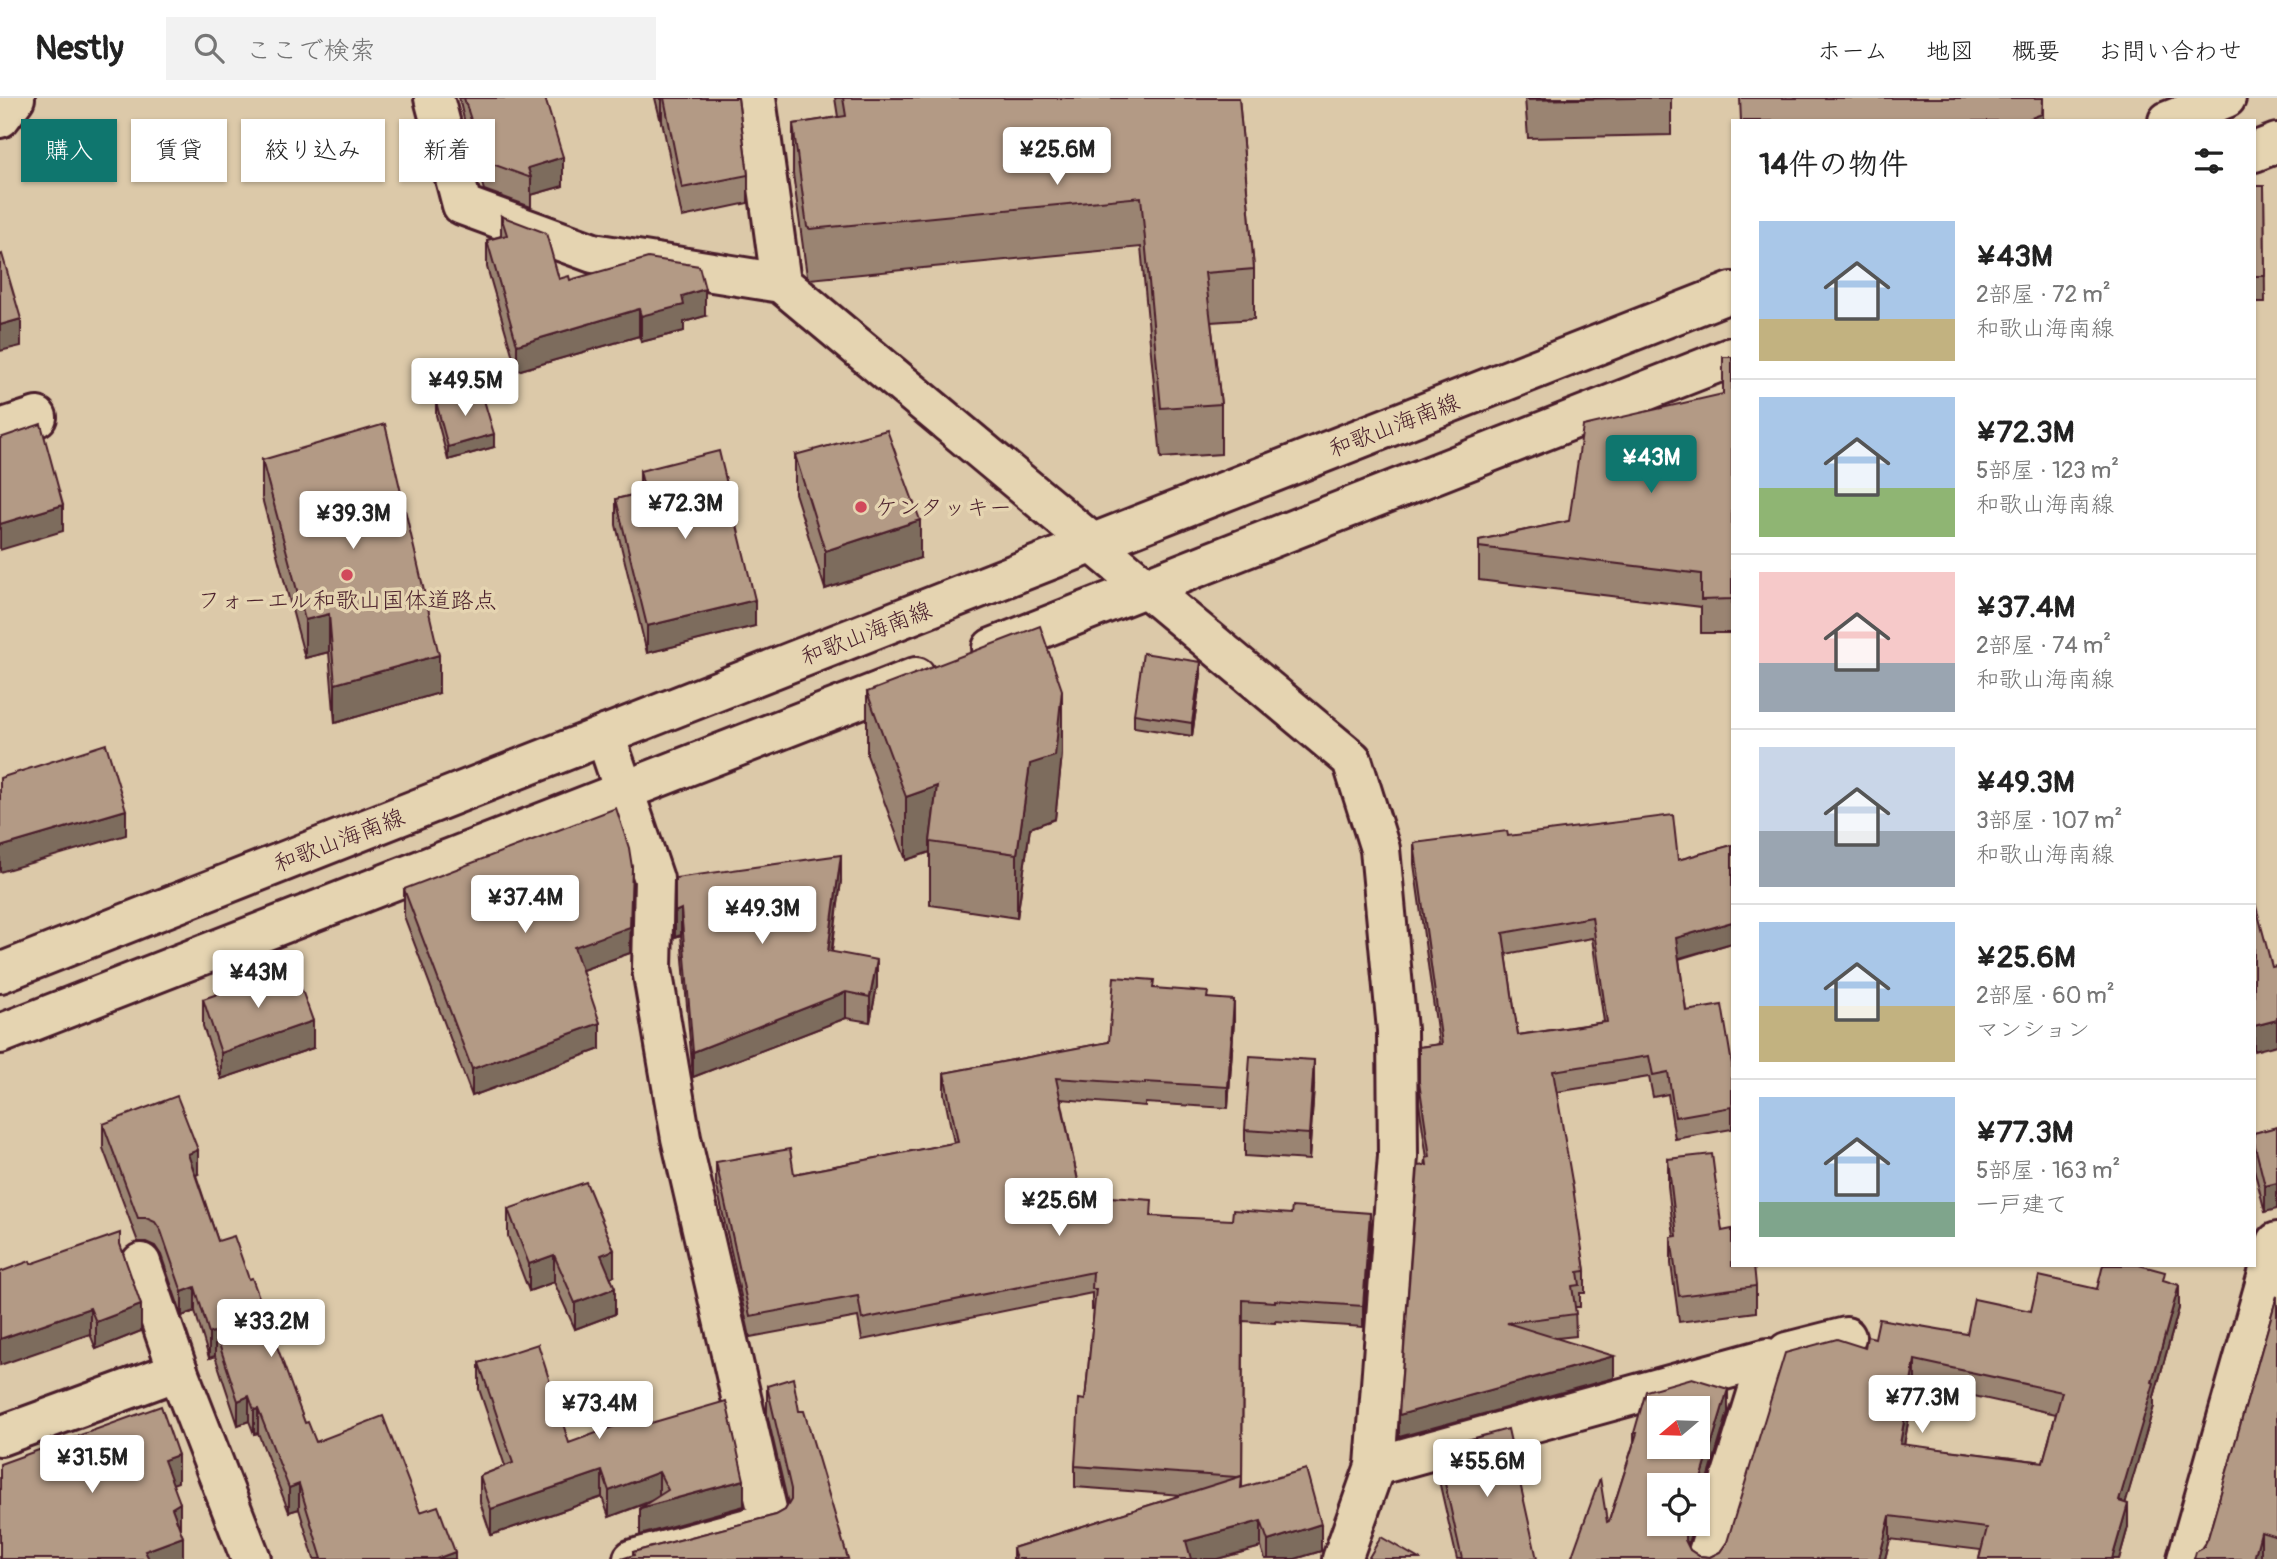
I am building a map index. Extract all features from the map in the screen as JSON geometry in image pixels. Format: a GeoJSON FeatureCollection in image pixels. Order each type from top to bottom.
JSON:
{"type":"FeatureCollection","features":[{"type":"Feature","properties":{"kind":"street"},"geometry":{"type":"LineString","coordinates":[[0,118],[15,98]]}},
{"type":"Feature","properties":{"kind":"street"},"geometry":{"type":"LineString","coordinates":[[434,98],[463,205],[593,253],[781,283],[1352,760],[1380,849],[1396,1030],[1398,1156],[1375,1466],[1342,1559]]}},
{"type":"Feature","properties":{"kind":"street"},"geometry":{"type":"LineString","coordinates":[[756,98],[781,283]]}},
{"type":"Feature","properties":{"kind":"street"},"geometry":{"type":"LineString","coordinates":[[2173,119],[2225,98]]}},
{"type":"Feature","properties":{"kind":"street"},"geometry":{"type":"LineString","coordinates":[[2256,151],[2277,143]]}},
{"type":"Feature","properties":{"kind":"street","name":"和歌山海南線"},"geometry":{"type":"LineString","coordinates":[[0,973],[1731,292]]}},
{"type":"Feature","properties":{"kind":"street"},"geometry":{"type":"LineString","coordinates":[[0,1034],[1731,357]]}},
{"type":"Feature","properties":{"kind":"street"},"geometry":{"type":"LineString","coordinates":[[0,429],[37,416]]}},
{"type":"Feature","properties":{"kind":"street"},"geometry":{"type":"LineString","coordinates":[[605,735],[654,879],[652,969],[681,1138],[770,1522],[633,1559]]}},
{"type":"Feature","properties":{"kind":"street"},"geometry":{"type":"LineString","coordinates":[[2187,1559],[2277,1242]]}},
{"type":"Feature","properties":{"kind":"street"},"geometry":{"type":"LineString","coordinates":[[141,1263],[178,1371],[251,1559]]}},
{"type":"Feature","properties":{"kind":"street"},"geometry":{"type":"LineString","coordinates":[[1375,1466],[1846,1337]]}},
{"type":"Feature","properties":{"kind":"street"},"geometry":{"type":"LineString","coordinates":[[1706,1559],[1768,1357]]}},
{"type":"Feature","properties":{"kind":"street"},"geometry":{"type":"LineString","coordinates":[[0,1436],[178,1371]]}},
{"type":"Feature","properties":{"kind":"building"},"geometry":{"type":"Polygon","coordinates":[[[464,98],[545,98],[563,157],[528,168],[531,178],[495,165],[495,119],[471,119],[464,98]]]}},
{"type":"Feature","properties":{"kind":"building"},"geometry":{"type":"Polygon","coordinates":[[[664,98],[738,98],[748,175],[682,188],[664,98]]]}},
{"type":"Feature","properties":{"kind":"building"},"geometry":{"type":"Polygon","coordinates":[[[843,98],[1239,98],[1254,269],[1205,273],[1221,404],[1161,408],[1141,197],[810,229],[807,227],[793,124],[846,116],[843,98]]]}},
{"type":"Feature","properties":{"kind":"building"},"geometry":{"type":"Polygon","coordinates":[[[1528,98],[1635,98],[1528,100],[1528,98]]]}},
{"type":"Feature","properties":{"kind":"building"},"geometry":{"type":"Polygon","coordinates":[[[1740,98],[2043,98],[2042,114],[2028,119],[1741,119],[1740,98]]]}},
{"type":"Feature","properties":{"kind":"building"},"geometry":{"type":"Polygon","coordinates":[[[2256,186],[2264,186],[2265,276],[2256,276],[2256,186]]]}},
{"type":"Feature","properties":{"kind":"building"},"geometry":{"type":"Polygon","coordinates":[[[501,216],[546,233],[559,279],[569,276],[570,280],[648,258],[699,266],[705,289],[682,296],[684,305],[641,316],[639,309],[517,345],[487,240],[507,235],[501,216]]]}},
{"type":"Feature","properties":{"kind":"building"},"geometry":{"type":"Polygon","coordinates":[[[2,254],[21,319],[0,325],[0,255],[2,254]]]}},
{"type":"Feature","properties":{"kind":"building"},"geometry":{"type":"Polygon","coordinates":[[[1723,357],[1731,357],[1731,599],[1701,600],[1701,574],[1479,547],[1479,540],[1569,521],[1583,426],[1723,394],[1723,357]]]}},
{"type":"Feature","properties":{"kind":"building"},"geometry":{"type":"Polygon","coordinates":[[[481,390],[494,434],[448,447],[436,402],[481,390]]]}},
{"type":"Feature","properties":{"kind":"building"},"geometry":{"type":"Polygon","coordinates":[[[41,424],[63,505],[0,524],[0,438],[41,424]]]}},
{"type":"Feature","properties":{"kind":"building","name":"フォーエル和歌山国体道路点"},"geometry":{"type":"Polygon","coordinates":[[[385,424],[439,655],[335,684],[329,614],[305,620],[262,460],[385,424]]]}},
{"type":"Feature","properties":{"kind":"building"},"geometry":{"type":"Polygon","coordinates":[[[887,430],[920,520],[825,551],[795,455],[887,430]]]}},
{"type":"Feature","properties":{"kind":"building"},"geometry":{"type":"Polygon","coordinates":[[[719,451],[755,600],[647,626],[616,499],[645,492],[640,471],[719,451]]]}},
{"type":"Feature","properties":{"kind":"building"},"geometry":{"type":"Polygon","coordinates":[[[1040,626],[1062,690],[1055,756],[1030,764],[1017,854],[930,842],[937,786],[906,797],[867,692],[1040,626]]]}},
{"type":"Feature","properties":{"kind":"building"},"geometry":{"type":"Polygon","coordinates":[[[1143,653],[1201,662],[1192,723],[1134,714],[1143,653]]]}},
{"type":"Feature","properties":{"kind":"building"},"geometry":{"type":"Polygon","coordinates":[[[106,744],[126,810],[0,847],[0,778],[106,744]]]}},
{"type":"Feature","properties":{"kind":"building"},"geometry":{"type":"Polygon","coordinates":[[[616,808],[632,867],[630,927],[574,947],[600,1023],[472,1069],[404,889],[616,808]]]}},
{"type":"Feature","properties":{"kind":"building"},"geometry":{"type":"Polygon","coordinates":[[[1673,815],[1678,860],[1731,845],[1731,922],[1676,938],[1686,1011],[1722,1005],[1731,1058],[1731,1107],[1675,1117],[1668,1072],[1653,1075],[1649,1056],[1553,1071],[1585,1271],[1578,1272],[1580,1285],[1572,1286],[1576,1314],[1507,1323],[1614,1356],[1399,1415],[1418,1166],[1427,1165],[1426,1158],[1430,1157],[1419,1082],[1419,1047],[1442,1044],[1414,843],[1507,831],[1508,836],[1673,815]],[[1592,917],[1503,933],[1518,1035],[1607,1022],[1592,917]]]}},
{"type":"Feature","properties":{"kind":"building"},"geometry":{"type":"Polygon","coordinates":[[[841,855],[828,951],[877,960],[870,997],[846,992],[693,1052],[681,909],[675,912],[675,878],[841,855]]]}},
{"type":"Feature","properties":{"kind":"building"},"geometry":{"type":"Polygon","coordinates":[[[2256,907],[2272,967],[2277,966],[2277,1020],[2256,1025],[2256,907]]]}},
{"type":"Feature","properties":{"kind":"building"},"geometry":{"type":"Polygon","coordinates":[[[294,968],[313,1021],[221,1053],[203,999],[294,968]]]}},
{"type":"Feature","properties":{"kind":"building"},"geometry":{"type":"Polygon","coordinates":[[[1114,977],[1154,980],[1153,988],[1208,992],[1207,998],[1234,1000],[1228,1087],[1056,1078],[1081,1195],[1152,1200],[1151,1216],[1232,1220],[1233,1210],[1291,1214],[1292,1207],[1370,1213],[1363,1306],[1243,1300],[1242,1478],[1075,1466],[1079,1399],[1085,1400],[1096,1289],[1092,1289],[1093,1272],[862,1319],[858,1296],[750,1316],[716,1162],[790,1149],[794,1174],[958,1142],[944,1073],[1109,1042],[1114,977]]]}},
{"type":"Feature","properties":{"kind":"building"},"geometry":{"type":"Polygon","coordinates":[[[1250,1056],[1314,1060],[1309,1134],[1245,1130],[1250,1056]]]}},
{"type":"Feature","properties":{"kind":"building"},"geometry":{"type":"Polygon","coordinates":[[[177,1096],[198,1150],[188,1154],[218,1241],[234,1236],[305,1423],[308,1422],[316,1442],[383,1416],[420,1512],[438,1506],[455,1552],[436,1559],[322,1559],[299,1484],[289,1488],[258,1409],[254,1410],[249,1396],[238,1401],[215,1332],[209,1333],[195,1287],[182,1292],[161,1231],[155,1222],[138,1218],[103,1124],[177,1096]]]}},
{"type":"Feature","properties":{"kind":"building"},"geometry":{"type":"Polygon","coordinates":[[[2277,1127],[2277,1183],[2265,1186],[2256,1150],[2256,1132],[2277,1127]]]}},
{"type":"Feature","properties":{"kind":"building"},"geometry":{"type":"Polygon","coordinates":[[[1712,1154],[1722,1231],[1731,1229],[1731,1267],[1754,1267],[1756,1286],[1679,1296],[1671,1237],[1677,1236],[1668,1159],[1712,1154]]]}},
{"type":"Feature","properties":{"kind":"building"},"geometry":{"type":"Polygon","coordinates":[[[586,1182],[614,1250],[601,1255],[615,1288],[575,1303],[554,1255],[529,1264],[508,1209],[586,1182]]]}},
{"type":"Feature","properties":{"kind":"building"},"geometry":{"type":"Polygon","coordinates":[[[120,1233],[120,1244],[141,1305],[96,1322],[90,1308],[0,1339],[0,1272],[120,1233]]]}},
{"type":"Feature","properties":{"kind":"building"},"geometry":{"type":"Polygon","coordinates":[[[2102,1267],[2146,1267],[2165,1272],[2163,1280],[2179,1285],[2152,1382],[2154,1383],[2119,1501],[2128,1504],[2112,1559],[1979,1559],[1987,1528],[1890,1516],[1879,1559],[1571,1559],[1600,1478],[1607,1522],[1609,1521],[1637,1433],[1634,1433],[1646,1391],[1692,1378],[1728,1389],[1710,1449],[1710,1396],[1647,1396],[1647,1460],[1707,1460],[1703,1473],[1647,1473],[1647,1536],[1685,1536],[1690,1550],[1699,1556],[1710,1557],[1720,1552],[1727,1542],[1785,1353],[1837,1339],[1865,1348],[1867,1336],[1875,1338],[1879,1319],[1967,1334],[1974,1299],[2031,1311],[2039,1276],[2097,1289],[2102,1267]],[[1915,1360],[1900,1444],[2043,1462],[2062,1392],[1915,1360]]]}},
{"type":"Feature","properties":{"kind":"building"},"geometry":{"type":"Polygon","coordinates":[[[2277,1296],[2277,1537],[2261,1532],[2254,1559],[2194,1559],[2196,1552],[2203,1548],[2208,1538],[2277,1296]]]}},
{"type":"Feature","properties":{"kind":"building"},"geometry":{"type":"Polygon","coordinates":[[[538,1344],[569,1443],[648,1414],[651,1423],[726,1401],[744,1480],[640,1508],[668,1490],[659,1472],[609,1491],[602,1471],[491,1509],[480,1476],[513,1463],[479,1363],[538,1344]]]}},
{"type":"Feature","properties":{"kind":"building"},"geometry":{"type":"Polygon","coordinates":[[[793,1378],[799,1411],[804,1411],[848,1559],[621,1559],[634,1555],[633,1552],[776,1515],[785,1510],[791,1500],[791,1489],[767,1386],[793,1378]]]}},
{"type":"Feature","properties":{"kind":"building"},"geometry":{"type":"Polygon","coordinates":[[[161,1406],[178,1455],[164,1460],[180,1503],[172,1508],[183,1537],[145,1551],[149,1559],[0,1559],[0,1464],[161,1406]]]}},
{"type":"Feature","properties":{"kind":"building"},"geometry":{"type":"Polygon","coordinates":[[[1508,1429],[1537,1559],[1462,1559],[1437,1448],[1508,1429]]]}},
{"type":"Feature","properties":{"kind":"building"},"geometry":{"type":"Polygon","coordinates":[[[1306,1469],[1321,1524],[1268,1541],[1261,1521],[1186,1541],[1191,1559],[1016,1559],[1013,1548],[1242,1476],[1241,1488],[1306,1469]]]}},
{"type":"Feature","properties":{"kind":"building"},"geometry":{"type":"Polygon","coordinates":[[[1381,1537],[1419,1559],[1368,1559],[1381,1537]]]}},
{"type":"Feature","properties":{"kind":"place","name":"ケンタッキー"},"geometry":{"type":"Point","coordinates":[861,507]}},
{"type":"Feature","properties":{"kind":"place","name":"フォーエル和歌山国体道路点"},"geometry":{"type":"Point","coordinates":[347,575]}}]}
